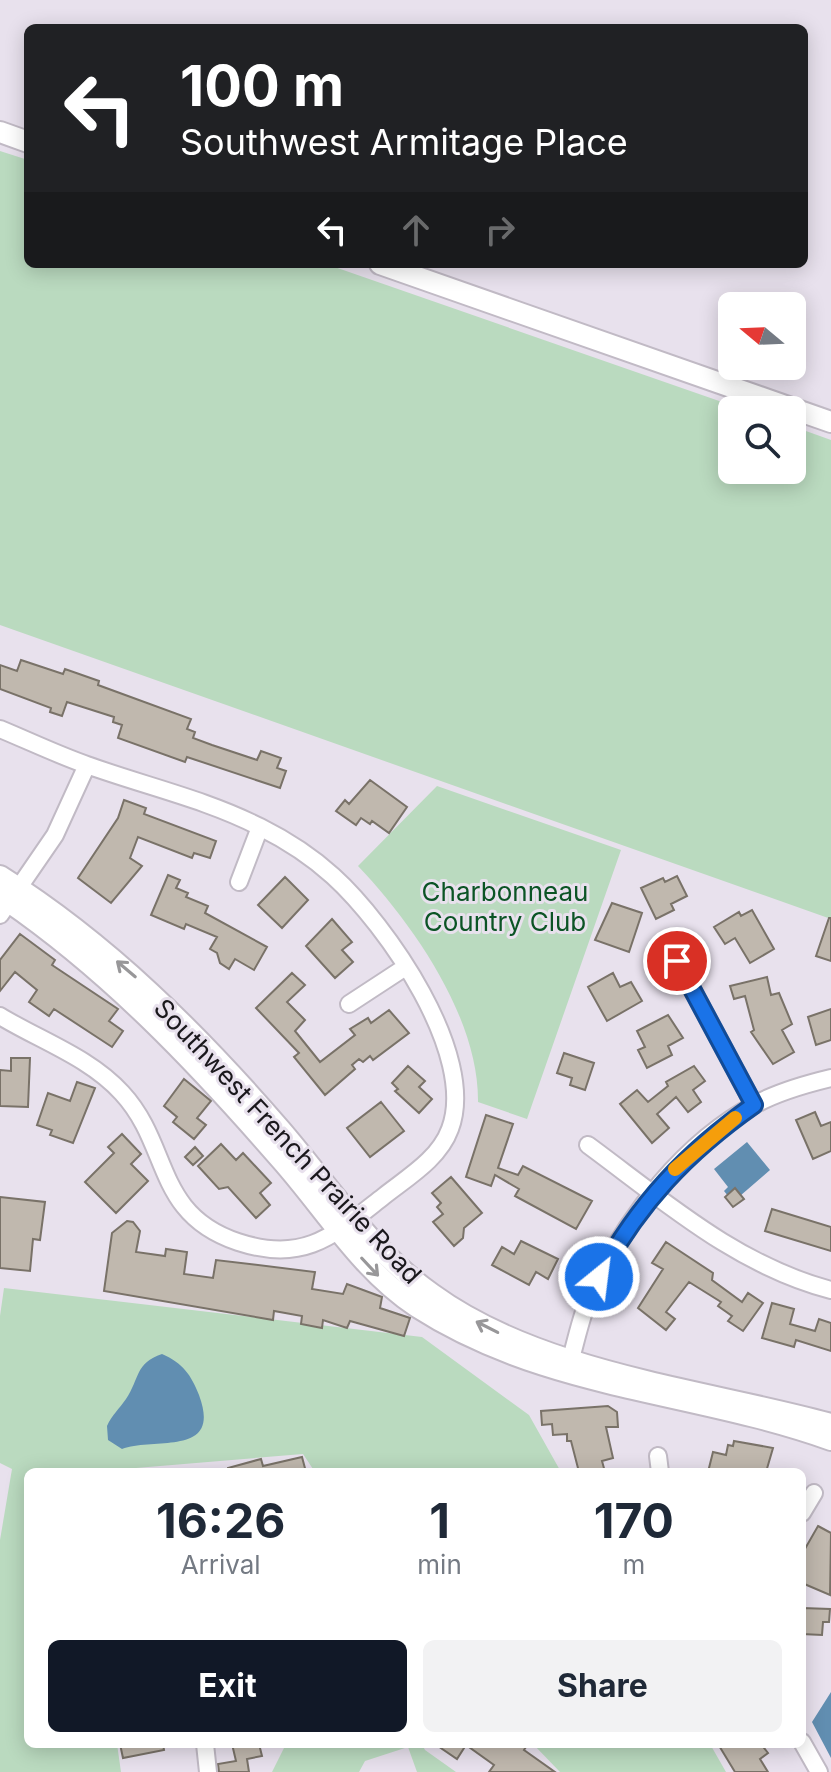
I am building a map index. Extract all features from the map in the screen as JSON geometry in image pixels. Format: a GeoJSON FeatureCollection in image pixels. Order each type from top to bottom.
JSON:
{"type":"FeatureCollection","features":[{"type":"Feature","properties":{"kind":"street"},"geometry":{"type":"LineString","coordinates":[[0,132],[24,141]]}},
{"type":"Feature","properties":{"kind":"street"},"geometry":{"type":"LineString","coordinates":[[391,268],[831,422]]}},
{"type":"Feature","properties":{"kind":"street"},"geometry":{"type":"LineString","coordinates":[[0,729],[87,765],[185,797],[260,827],[307,854],[342,884],[378,925],[441,1034],[455,1090],[454,1117],[436,1153],[347,1226],[292,1251],[238,1242],[205,1225],[171,1188],[150,1134],[118,1088],[84,1061],[0,1016]]}},
{"type":"Feature","properties":{"kind":"street"},"geometry":{"type":"LineString","coordinates":[[7,900],[67,813],[87,765]]}},
{"type":"Feature","properties":{"kind":"street"},"geometry":{"type":"LineString","coordinates":[[239,882],[260,827]]}},
{"type":"Feature","properties":{"kind":"street","name":"Southwest French Prairie Road"},"geometry":{"type":"LineString","coordinates":[[0,876],[7,900],[117,986],[203,1071],[293,1173],[347,1226],[375,1274],[426,1312],[496,1351],[831,1424]]}},
{"type":"Feature","properties":{"kind":"street"},"geometry":{"type":"LineString","coordinates":[[677,961],[754,1105]]}},
{"type":"Feature","properties":{"kind":"street"},"geometry":{"type":"LineString","coordinates":[[349,1004],[404,968]]}},
{"type":"Feature","properties":{"kind":"street"},"geometry":{"type":"LineString","coordinates":[[569,1366],[592,1291],[627,1228],[652,1193],[691,1152],[754,1105],[831,1078]]}},
{"type":"Feature","properties":{"kind":"street"},"geometry":{"type":"LineString","coordinates":[[588,1145],[736,1252],[767,1269],[831,1290]]}},
{"type":"Feature","properties":{"kind":"street","name":"Southwest French Prairie Road"},"geometry":{"type":"LineString","coordinates":[[569,1366],[831,1440]]}},
{"type":"Feature","properties":{"kind":"street"},"geometry":{"type":"LineString","coordinates":[[806,1506],[814,1493]]}},
{"type":"Feature","properties":{"kind":"street"},"geometry":{"type":"LineString","coordinates":[[205,1748],[208,1772]]}},
{"type":"Feature","properties":{"kind":"street"},"geometry":{"type":"LineString","coordinates":[[805,1748],[819,1772]]}},
{"type":"Feature","properties":{"kind":"green space"},"geometry":{"type":"Polygon","coordinates":[[[0,151],[24,159],[24,268],[337,268],[718,401],[718,484],[806,484],[806,431],[831,440],[831,919],[0,625],[0,151]]]}},
{"type":"Feature","properties":{"kind":"green space","name":"Charbonneau Country Club"},"geometry":{"type":"Polygon","coordinates":[[[437,786],[621,850],[527,1119],[478,1102],[475,1070],[467,1038],[439,974],[400,916],[358,866],[437,786]]]}},
{"type":"Feature","properties":{"kind":"green space"},"geometry":{"type":"Polygon","coordinates":[[[4,1288],[422,1337],[529,1415],[559,1468],[312,1468],[303,1454],[136,1468],[24,1468],[24,1748],[118,1748],[121,1772],[0,1772],[0,1540],[12,1469],[0,1463],[0,1316],[4,1288]]]}},
{"type":"Feature","properties":{"kind":"green space"},"geometry":{"type":"Polygon","coordinates":[[[284,1748],[405,1748],[365,1761],[359,1772],[272,1772],[284,1748]]]}},
{"type":"Feature","properties":{"kind":"green space"},"geometry":{"type":"Polygon","coordinates":[[[408,1748],[424,1748],[456,1772],[417,1772],[408,1748]]]}},
{"type":"Feature","properties":{"kind":"green space"},"geometry":{"type":"Polygon","coordinates":[[[537,1748],[712,1748],[726,1772],[560,1772],[537,1748]]]}},
{"type":"Feature","properties":{"kind":"water"},"geometry":{"type":"Polygon","coordinates":[[[747,1142],[770,1170],[733,1202],[724,1191],[728,1187],[714,1169],[747,1142]]]}},
{"type":"Feature","properties":{"kind":"water"},"geometry":{"type":"Polygon","coordinates":[[[162,1354],[181,1366],[193,1381],[204,1415],[202,1428],[182,1441],[122,1449],[108,1440],[107,1426],[126,1399],[142,1367],[162,1354]]]}},
{"type":"Feature","properties":{"kind":"water"},"geometry":{"type":"Polygon","coordinates":[[[831,1692],[831,1758],[812,1722],[831,1692]]]}},
{"type":"Feature","properties":{"kind":"building"},"geometry":{"type":"Polygon","coordinates":[[[21,660],[63,674],[65,669],[99,681],[98,685],[191,719],[187,729],[195,732],[193,738],[257,760],[261,751],[281,758],[277,768],[286,771],[280,788],[187,757],[185,762],[118,738],[122,725],[113,722],[114,717],[67,702],[62,716],[50,712],[51,708],[0,689],[0,665],[17,671],[21,660]]]}},
{"type":"Feature","properties":{"kind":"building"},"geometry":{"type":"Polygon","coordinates":[[[370,780],[407,807],[389,833],[372,821],[370,824],[361,818],[356,825],[336,811],[345,800],[349,804],[370,780]]]}},
{"type":"Feature","properties":{"kind":"building"},"geometry":{"type":"Polygon","coordinates":[[[124,800],[146,808],[144,814],[216,841],[210,858],[194,853],[192,858],[138,837],[130,858],[142,866],[111,903],[78,878],[118,818],[124,800]]]}},
{"type":"Feature","properties":{"kind":"building"},"geometry":{"type":"Polygon","coordinates":[[[168,875],[180,880],[176,888],[188,893],[186,897],[208,906],[205,913],[267,947],[254,970],[235,959],[229,969],[220,963],[217,953],[210,949],[217,937],[186,924],[184,929],[151,915],[168,875]]]}},
{"type":"Feature","properties":{"kind":"building"},"geometry":{"type":"Polygon","coordinates":[[[677,876],[687,896],[671,904],[674,910],[656,919],[641,888],[663,878],[665,882],[677,876]]]}},
{"type":"Feature","properties":{"kind":"building"},"geometry":{"type":"Polygon","coordinates":[[[285,877],[308,900],[282,928],[258,905],[285,877]]]}},
{"type":"Feature","properties":{"kind":"building"},"geometry":{"type":"Polygon","coordinates":[[[612,903],[642,913],[629,952],[595,940],[612,903]]]}},
{"type":"Feature","properties":{"kind":"building"},"geometry":{"type":"Polygon","coordinates":[[[752,910],[774,949],[750,963],[735,938],[725,944],[714,927],[739,912],[741,916],[752,910]]]}},
{"type":"Feature","properties":{"kind":"building"},"geometry":{"type":"Polygon","coordinates":[[[831,918],[831,961],[816,956],[831,918]]]}},
{"type":"Feature","properties":{"kind":"building"},"geometry":{"type":"Polygon","coordinates":[[[332,919],[352,942],[342,950],[353,962],[335,978],[306,946],[332,919]]]}},
{"type":"Feature","properties":{"kind":"building"},"geometry":{"type":"Polygon","coordinates":[[[20,934],[55,960],[52,965],[118,1009],[109,1021],[123,1031],[112,1047],[54,1009],[49,1016],[29,1002],[37,990],[15,972],[0,991],[0,960],[20,934]]]}},
{"type":"Feature","properties":{"kind":"building"},"geometry":{"type":"Polygon","coordinates":[[[292,973],[305,985],[287,1002],[305,1020],[295,1031],[320,1062],[355,1035],[350,1029],[368,1018],[371,1023],[389,1010],[409,1033],[373,1060],[370,1056],[363,1062],[359,1059],[352,1065],[355,1069],[325,1095],[294,1057],[299,1053],[256,1008],[292,973]]]}},
{"type":"Feature","properties":{"kind":"building"},"geometry":{"type":"Polygon","coordinates":[[[613,973],[620,987],[631,982],[642,1001],[607,1021],[588,987],[613,973]]]}},
{"type":"Feature","properties":{"kind":"building"},"geometry":{"type":"Polygon","coordinates":[[[767,977],[771,995],[779,993],[792,1024],[782,1030],[794,1052],[773,1064],[751,1032],[754,1030],[745,996],[734,999],[730,986],[767,977]]]}},
{"type":"Feature","properties":{"kind":"building"},"geometry":{"type":"Polygon","coordinates":[[[831,1009],[831,1040],[816,1045],[808,1017],[831,1009]]]}},
{"type":"Feature","properties":{"kind":"building"},"geometry":{"type":"Polygon","coordinates":[[[668,1015],[683,1038],[668,1046],[672,1055],[647,1068],[638,1050],[645,1047],[637,1031],[668,1015]]]}},
{"type":"Feature","properties":{"kind":"building"},"geometry":{"type":"Polygon","coordinates":[[[564,1053],[594,1063],[585,1090],[570,1085],[572,1078],[557,1073],[564,1053]]]}},
{"type":"Feature","properties":{"kind":"building"},"geometry":{"type":"Polygon","coordinates":[[[11,1058],[30,1058],[28,1107],[0,1106],[0,1070],[11,1071],[11,1058]]]}},
{"type":"Feature","properties":{"kind":"building"},"geometry":{"type":"Polygon","coordinates":[[[408,1066],[425,1081],[419,1087],[432,1099],[419,1113],[395,1091],[398,1089],[392,1083],[408,1066]]]}},
{"type":"Feature","properties":{"kind":"building"},"geometry":{"type":"Polygon","coordinates":[[[694,1066],[705,1081],[693,1090],[701,1102],[688,1112],[676,1097],[657,1114],[669,1128],[652,1143],[620,1104],[637,1090],[648,1102],[668,1086],[666,1082],[694,1066]]]}},
{"type":"Feature","properties":{"kind":"building"},"geometry":{"type":"Polygon","coordinates":[[[184,1079],[211,1101],[197,1118],[206,1125],[194,1139],[173,1122],[177,1117],[164,1106],[184,1079]]]}},
{"type":"Feature","properties":{"kind":"building"},"geometry":{"type":"Polygon","coordinates":[[[77,1082],[95,1088],[73,1143],[50,1135],[52,1130],[37,1125],[48,1093],[70,1101],[77,1082]]]}},
{"type":"Feature","properties":{"kind":"building"},"geometry":{"type":"Polygon","coordinates":[[[381,1102],[404,1131],[370,1157],[347,1128],[381,1102]]]}},
{"type":"Feature","properties":{"kind":"building"},"geometry":{"type":"Polygon","coordinates":[[[815,1112],[821,1126],[831,1122],[831,1151],[813,1159],[796,1120],[815,1112]]]}},
{"type":"Feature","properties":{"kind":"building"},"geometry":{"type":"Polygon","coordinates":[[[486,1115],[513,1124],[498,1168],[518,1175],[523,1166],[592,1201],[576,1229],[515,1196],[519,1189],[495,1175],[491,1186],[466,1177],[486,1115]]]}},
{"type":"Feature","properties":{"kind":"building"},"geometry":{"type":"Polygon","coordinates":[[[122,1134],[141,1154],[131,1164],[148,1181],[116,1213],[85,1182],[114,1153],[108,1147],[122,1134]]]}},
{"type":"Feature","properties":{"kind":"building"},"geometry":{"type":"Polygon","coordinates":[[[221,1144],[236,1160],[243,1153],[271,1183],[260,1193],[270,1205],[256,1218],[228,1187],[219,1189],[198,1166],[221,1144]]]}},
{"type":"Feature","properties":{"kind":"building"},"geometry":{"type":"Polygon","coordinates":[[[195,1147],[203,1156],[193,1165],[185,1157],[195,1147]]]}},
{"type":"Feature","properties":{"kind":"building"},"geometry":{"type":"Polygon","coordinates":[[[451,1177],[482,1213],[464,1228],[463,1238],[454,1246],[433,1222],[443,1214],[437,1207],[441,1203],[432,1193],[451,1177]]]}},
{"type":"Feature","properties":{"kind":"building"},"geometry":{"type":"Polygon","coordinates":[[[735,1188],[744,1199],[733,1207],[725,1197],[735,1188]]]}},
{"type":"Feature","properties":{"kind":"building"},"geometry":{"type":"Polygon","coordinates":[[[0,1197],[45,1202],[40,1240],[33,1239],[30,1271],[0,1268],[0,1197]]]}},
{"type":"Feature","properties":{"kind":"building"},"geometry":{"type":"Polygon","coordinates":[[[772,1209],[831,1227],[831,1251],[765,1231],[772,1209]]]}},
{"type":"Feature","properties":{"kind":"building"},"geometry":{"type":"Polygon","coordinates":[[[127,1221],[133,1222],[140,1231],[136,1252],[165,1256],[166,1249],[187,1252],[184,1274],[213,1278],[216,1260],[315,1272],[312,1289],[343,1294],[347,1284],[382,1297],[380,1308],[410,1318],[404,1336],[350,1321],[347,1328],[323,1320],[322,1328],[301,1324],[302,1316],[274,1311],[273,1320],[104,1291],[112,1233],[127,1221]]]}},
{"type":"Feature","properties":{"kind":"building"},"geometry":{"type":"Polygon","coordinates":[[[521,1241],[558,1259],[548,1279],[536,1272],[529,1285],[492,1265],[502,1247],[514,1254],[521,1241]]]}},
{"type":"Feature","properties":{"kind":"building"},"geometry":{"type":"Polygon","coordinates":[[[666,1242],[713,1273],[712,1280],[742,1302],[748,1293],[763,1303],[743,1331],[728,1321],[732,1316],[718,1306],[721,1302],[689,1282],[666,1312],[675,1319],[666,1330],[638,1308],[663,1269],[652,1263],[666,1242]]]}},
{"type":"Feature","properties":{"kind":"building"},"geometry":{"type":"Polygon","coordinates":[[[772,1303],[794,1309],[790,1324],[815,1331],[819,1319],[831,1323],[831,1351],[796,1340],[794,1347],[762,1338],[772,1303]]]}},
{"type":"Feature","properties":{"kind":"building"},"geometry":{"type":"Polygon","coordinates":[[[608,1406],[617,1412],[618,1427],[606,1427],[613,1458],[602,1461],[604,1468],[578,1468],[567,1434],[553,1435],[552,1424],[542,1425],[541,1411],[608,1406]]]}},
{"type":"Feature","properties":{"kind":"building"},"geometry":{"type":"Polygon","coordinates":[[[734,1441],[773,1448],[767,1468],[709,1468],[713,1452],[726,1455],[728,1445],[733,1446],[734,1441]]]}},
{"type":"Feature","properties":{"kind":"building"},"geometry":{"type":"Polygon","coordinates":[[[302,1457],[305,1468],[228,1468],[261,1459],[263,1466],[302,1457]]]}},
{"type":"Feature","properties":{"kind":"building"},"geometry":{"type":"Polygon","coordinates":[[[818,1526],[831,1533],[830,1595],[806,1585],[806,1547],[818,1526]]]}},
{"type":"Feature","properties":{"kind":"building"},"geometry":{"type":"Polygon","coordinates":[[[806,1608],[830,1609],[829,1622],[823,1622],[822,1635],[806,1634],[806,1608]]]}},
{"type":"Feature","properties":{"kind":"building"},"geometry":{"type":"Polygon","coordinates":[[[121,1748],[164,1748],[164,1750],[123,1758],[121,1748]]]}},
{"type":"Feature","properties":{"kind":"building"},"geometry":{"type":"Polygon","coordinates":[[[233,1748],[260,1748],[262,1756],[247,1759],[249,1772],[219,1772],[218,1764],[236,1761],[233,1748]]]}},
{"type":"Feature","properties":{"kind":"building"},"geometry":{"type":"Polygon","coordinates":[[[441,1748],[464,1748],[457,1759],[441,1748]]]}},
{"type":"Feature","properties":{"kind":"building"},"geometry":{"type":"Polygon","coordinates":[[[470,1748],[525,1748],[555,1772],[489,1772],[494,1765],[470,1748]]]}},
{"type":"Feature","properties":{"kind":"building"},"geometry":{"type":"Polygon","coordinates":[[[720,1748],[764,1748],[768,1753],[760,1759],[768,1772],[735,1772],[720,1748]]]}},
{"type":"Feature","properties":{"kind":"slow traffic"},"geometry":{"type":"LineString","coordinates":[[675,1169],[691,1152],[735,1118]]}},
{"type":"Feature","properties":{"kind":"route"},"geometry":{"type":"LineString","coordinates":[[599,1277],[627,1228],[652,1193],[691,1152],[754,1105],[677,961]]}}]}
